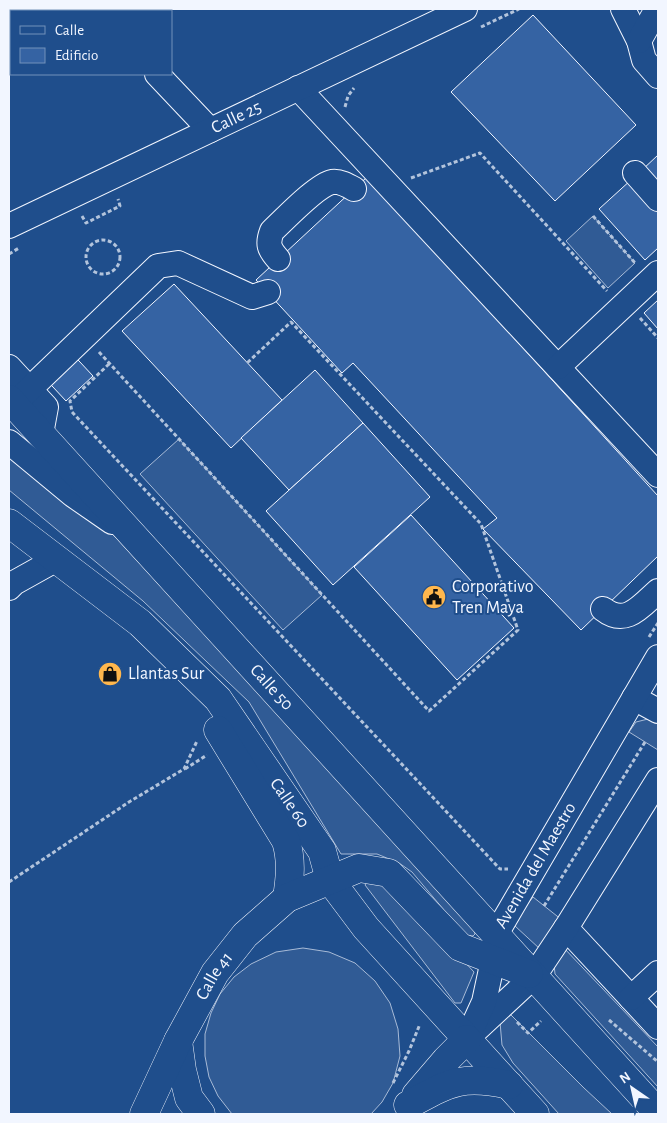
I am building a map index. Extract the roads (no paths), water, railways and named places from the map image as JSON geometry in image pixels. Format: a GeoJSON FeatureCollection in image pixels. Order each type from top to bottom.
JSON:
{"type":"FeatureCollection","features":[{"type":"Feature","properties":{"kind":"main road","name":"Calle 50"},"geometry":{"type":"LineString","coordinates":[[17,397],[41,434],[136,538],[495,947]]}},
{"type":"Feature","properties":{"kind":"main road","name":"Calle 60"},"geometry":{"type":"LineString","coordinates":[[9,523],[140,623],[218,699],[322,851],[330,880],[366,928],[535,1114]]}},
{"type":"Feature","properties":{"kind":"main road"},"geometry":{"type":"LineString","coordinates":[[100,592],[136,639],[188,690],[212,720],[226,742],[286,841],[290,854],[291,877],[287,898]]}},
{"type":"Feature","properties":{"kind":"main road","name":"Calle 41"},"geometry":{"type":"LineString","coordinates":[[144,1114],[178,1041],[215,973],[245,935],[287,898],[359,868],[389,873],[460,947],[495,947],[534,976]]}},
{"type":"Feature","properties":{"kind":"main road"},"geometry":{"type":"LineString","coordinates":[[534,976],[658,1113]]}},
{"type":"Feature","properties":{"kind":"main road"},"geometry":{"type":"LineString","coordinates":[[403,1110],[446,1060],[467,1039]]}},
{"type":"Feature","properties":{"kind":"main road"},"geometry":{"type":"LineString","coordinates":[[178,1041],[182,1070],[189,1098],[201,1114]]}},
{"type":"Feature","properties":{"kind":"main road"},"geometry":{"type":"LineString","coordinates":[[403,1110],[440,1087],[464,1080],[486,1080],[508,1086]]}},
{"type":"Feature","properties":{"kind":"street","name":"Calle 25"},"geometry":{"type":"LineString","coordinates":[[9,226],[464,9]]}},
{"type":"Feature","properties":{"kind":"street"},"geometry":{"type":"LineString","coordinates":[[623,9],[639,41],[644,60],[658,76]]}},
{"type":"Feature","properties":{"kind":"street"},"geometry":{"type":"LineString","coordinates":[[639,41],[657,9]]}},
{"type":"Feature","properties":{"kind":"street"},"geometry":{"type":"LineString","coordinates":[[159,75],[210,130]]}},
{"type":"Feature","properties":{"kind":"street"},"geometry":{"type":"LineString","coordinates":[[298,88],[658,475]]}},
{"type":"Feature","properties":{"kind":"street"},"geometry":{"type":"LineString","coordinates":[[635,173],[658,199]]}},
{"type":"Feature","properties":{"kind":"street"},"geometry":{"type":"LineString","coordinates":[[278,259],[269,250],[268,240],[272,231],[322,186],[333,182],[354,189]]}},
{"type":"Feature","properties":{"kind":"street"},"geometry":{"type":"LineString","coordinates":[[9,367],[17,397],[158,266],[178,262],[252,297],[268,292]]}},
{"type":"Feature","properties":{"kind":"street"},"geometry":{"type":"LineString","coordinates":[[558,367],[655,277]]}},
{"type":"Feature","properties":{"kind":"street"},"geometry":{"type":"LineString","coordinates":[[9,442],[73,495],[136,538]]}},
{"type":"Feature","properties":{"kind":"street"},"geometry":{"type":"LineString","coordinates":[[9,588],[57,559]]}},
{"type":"Feature","properties":{"kind":"street"},"geometry":{"type":"LineString","coordinates":[[603,609],[610,615],[622,617],[632,614],[658,591]]}},
{"type":"Feature","properties":{"kind":"street","name":"Avenida del Maestro"},"geometry":{"type":"LineString","coordinates":[[467,1039],[484,1002],[495,947],[634,698],[653,648]]}},
{"type":"Feature","properties":{"kind":"street"},"geometry":{"type":"LineString","coordinates":[[634,698],[658,711]]}},
{"type":"Feature","properties":{"kind":"street"},"geometry":{"type":"LineString","coordinates":[[467,1039],[494,1011],[534,976],[658,780]]}},
{"type":"Feature","properties":{"kind":"street"},"geometry":{"type":"LineString","coordinates":[[566,928],[658,1027]]}},
{"type":"Feature","properties":{"kind":"street"},"geometry":{"type":"LineString","coordinates":[[631,998],[658,973]]}},
{"type":"Feature","properties":{"kind":"place","name":"Corporativo Tren Maya"},"geometry":{"type":"Point","coordinates":[434,597]}},
{"type":"Feature","properties":{"kind":"place","name":"Llantas Sur"},"geometry":{"type":"Point","coordinates":[110,674]}}]}
